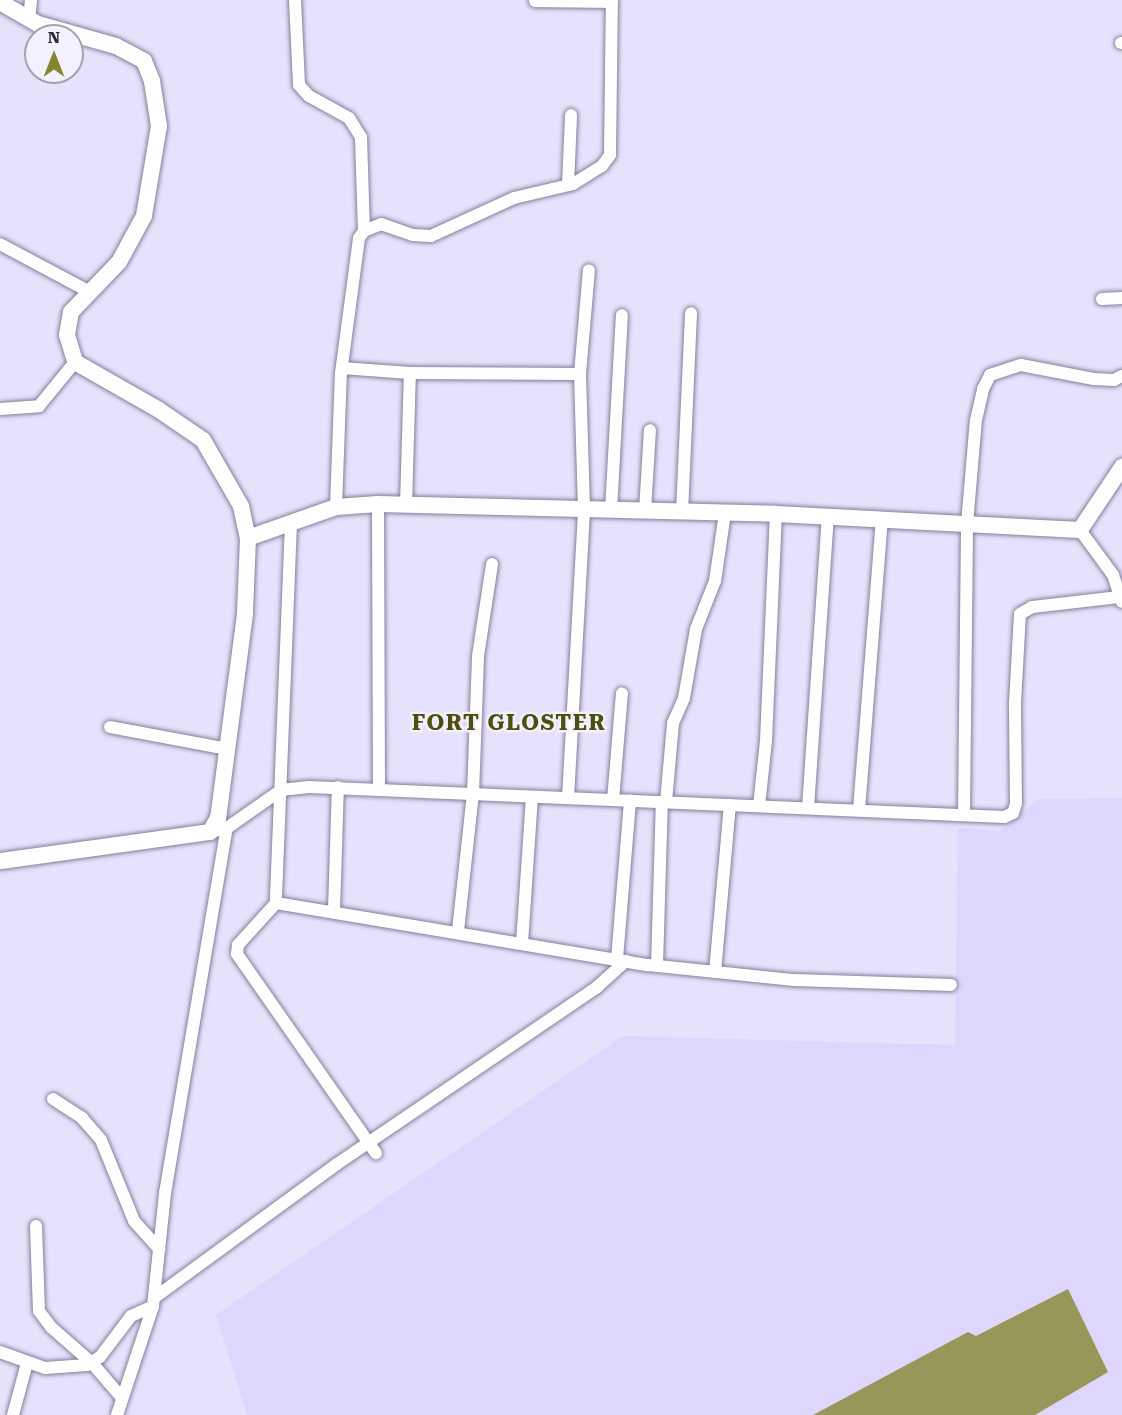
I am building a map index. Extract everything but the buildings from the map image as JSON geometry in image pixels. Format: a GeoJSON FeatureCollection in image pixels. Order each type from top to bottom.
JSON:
{"type":"FeatureCollection","features":[{"type":"Feature","properties":{"kind":"street"},"geometry":{"type":"LineString","coordinates":[[29,19],[32,0]]}},
{"type":"Feature","properties":{"kind":"street"},"geometry":{"type":"LineString","coordinates":[[295,0],[299,85],[309,96],[349,118],[361,137],[364,231]]}},
{"type":"Feature","properties":{"kind":"street"},"geometry":{"type":"LineString","coordinates":[[336,507],[342,368],[359,238],[364,231],[381,224],[413,235],[431,236],[514,198],[568,185],[602,166],[610,155],[612,1],[535,1]]}},
{"type":"Feature","properties":{"kind":"street"},"geometry":{"type":"LineString","coordinates":[[0,2],[29,19],[63,33],[116,46],[144,61],[152,81],[159,126],[144,216],[119,262],[71,312],[67,335],[75,362],[203,440],[241,506],[248,538],[245,614],[218,818],[210,832]]}},
{"type":"Feature","properties":{"kind":"street"},"geometry":{"type":"LineString","coordinates":[[568,185],[571,115]]}},
{"type":"Feature","properties":{"kind":"street"},"geometry":{"type":"LineString","coordinates":[[0,244],[90,292]]}},
{"type":"Feature","properties":{"kind":"street"},"geometry":{"type":"LineString","coordinates":[[568,798],[584,509],[580,374],[589,270]]}},
{"type":"Feature","properties":{"kind":"street"},"geometry":{"type":"LineString","coordinates":[[1102,299],[1122,298]]}},
{"type":"Feature","properties":{"kind":"street"},"geometry":{"type":"LineString","coordinates":[[682,512],[691,313]]}},
{"type":"Feature","properties":{"kind":"street"},"geometry":{"type":"LineString","coordinates":[[611,510],[622,315]]}},
{"type":"Feature","properties":{"kind":"street"},"geometry":{"type":"LineString","coordinates":[[0,409],[39,406],[75,362]]}},
{"type":"Feature","properties":{"kind":"street"},"geometry":{"type":"LineString","coordinates":[[964,815],[967,524],[976,420],[990,375],[1021,365],[1052,368],[1094,379],[1114,380],[1122,376]]}},
{"type":"Feature","properties":{"kind":"street"},"geometry":{"type":"LineString","coordinates":[[342,368],[410,374],[580,374]]}},
{"type":"Feature","properties":{"kind":"street"},"geometry":{"type":"LineString","coordinates":[[406,505],[410,374]]}},
{"type":"Feature","properties":{"kind":"street"},"geometry":{"type":"LineString","coordinates":[[645,511],[650,430]]}},
{"type":"Feature","properties":{"kind":"street"},"geometry":{"type":"LineString","coordinates":[[1080,530],[1122,467]]}},
{"type":"Feature","properties":{"kind":"street"},"geometry":{"type":"LineString","coordinates":[[248,538],[336,507],[378,504],[776,514],[1080,530]]}},
{"type":"Feature","properties":{"kind":"street"},"geometry":{"type":"LineString","coordinates":[[378,504],[379,789]]}},
{"type":"Feature","properties":{"kind":"street"},"geometry":{"type":"LineString","coordinates":[[657,966],[664,802],[673,723],[684,698],[696,628],[717,572],[725,513]]}},
{"type":"Feature","properties":{"kind":"street"},"geometry":{"type":"LineString","coordinates":[[759,806],[766,741],[776,514]]}},
{"type":"Feature","properties":{"kind":"street"},"geometry":{"type":"LineString","coordinates":[[808,808],[828,517]]}},
{"type":"Feature","properties":{"kind":"street"},"geometry":{"type":"LineString","coordinates":[[859,810],[882,520]]}},
{"type":"Feature","properties":{"kind":"street"},"geometry":{"type":"LineString","coordinates":[[291,523],[276,903],[238,945],[237,954],[373,1149]]}},
{"type":"Feature","properties":{"kind":"street"},"geometry":{"type":"LineString","coordinates":[[0,861],[210,832],[226,828],[281,790],[338,787],[1004,817],[1013,813],[1016,804],[1015,702],[1020,614],[1032,607],[1121,600],[1113,575],[1080,530]]}},
{"type":"Feature","properties":{"kind":"street"},"geometry":{"type":"LineString","coordinates":[[458,931],[473,794],[478,656],[492,564]]}},
{"type":"Feature","properties":{"kind":"street"},"geometry":{"type":"LineString","coordinates":[[613,800],[622,693]]}},
{"type":"Feature","properties":{"kind":"street"},"geometry":{"type":"LineString","coordinates":[[110,728],[227,749]]}},
{"type":"Feature","properties":{"kind":"street"},"geometry":{"type":"LineString","coordinates":[[334,911],[338,787]]}},
{"type":"Feature","properties":{"kind":"street"},"geometry":{"type":"LineString","coordinates":[[522,943],[532,796]]}},
{"type":"Feature","properties":{"kind":"street"},"geometry":{"type":"LineString","coordinates":[[0,1352],[45,1368],[92,1363],[131,1316],[154,1302],[337,1164],[373,1149],[597,987],[621,960],[630,801]]}},
{"type":"Feature","properties":{"kind":"street"},"geometry":{"type":"LineString","coordinates":[[715,972],[730,805]]}},
{"type":"Feature","properties":{"kind":"street"},"geometry":{"type":"LineString","coordinates":[[117,1415],[154,1302],[165,1193],[226,828]]}},
{"type":"Feature","properties":{"kind":"street"},"geometry":{"type":"LineString","coordinates":[[276,903],[458,931],[657,966],[794,980],[951,985]]}},
{"type":"Feature","properties":{"kind":"street"},"geometry":{"type":"LineString","coordinates":[[53,1099],[81,1119],[101,1140],[134,1221],[159,1249]]}},
{"type":"Feature","properties":{"kind":"street"},"geometry":{"type":"LineString","coordinates":[[36,1226],[36,1304],[52,1328],[92,1363],[122,1398]]}},
{"type":"Feature","properties":{"kind":"street"},"geometry":{"type":"LineString","coordinates":[[14,1415],[27,1363]]}},
{"type":"Feature","properties":{"kind":"shaded area"},"geometry":{"type":"Polygon","coordinates":[[[1122,798],[1122,1415],[247,1415],[216,1315],[623,1036],[955,1045],[958,828],[1001,831],[1038,799],[1122,798]]]}},
{"type":"Feature","properties":{"kind":"shaded area"},"geometry":{"type":"Polygon","coordinates":[[[1068,1289],[1108,1372],[1035,1415],[813,1415],[968,1332],[976,1336],[1068,1289]]]}},
{"type":"Feature","properties":{"kind":"district","name":"FORT GLOSTER"},"geometry":{"type":"Point","coordinates":[509,723]}}]}
